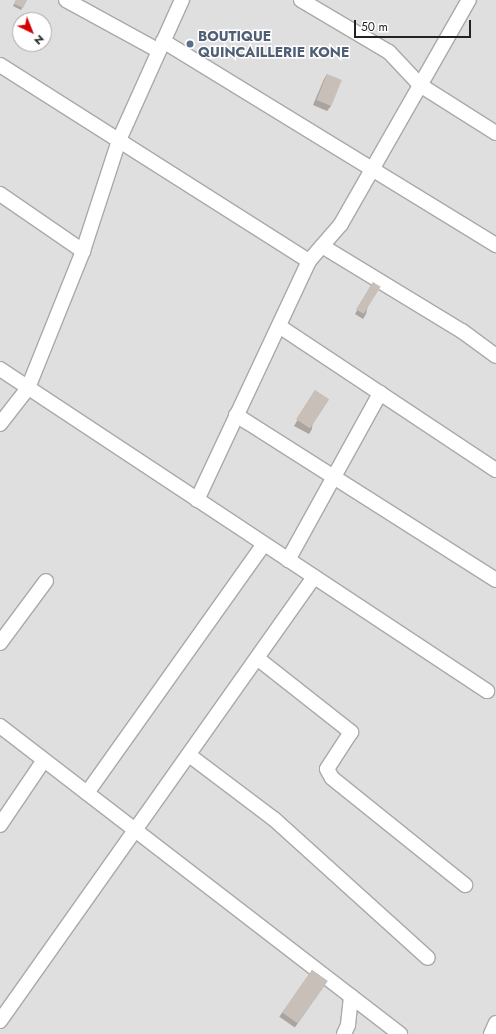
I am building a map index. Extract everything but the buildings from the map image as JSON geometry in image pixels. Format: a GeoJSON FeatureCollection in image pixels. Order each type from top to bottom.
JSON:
{"type":"FeatureCollection","features":[{"type":"Feature","properties":{"kind":"street"},"geometry":{"type":"LineString","coordinates":[[66,0],[161,46],[496,245]]}},
{"type":"Feature","properties":{"kind":"street"},"geometry":{"type":"LineString","coordinates":[[0,424],[28,388],[83,251],[118,140],[182,0]]}},
{"type":"Feature","properties":{"kind":"street"},"geometry":{"type":"LineString","coordinates":[[301,0],[389,52],[420,85],[496,133]]}},
{"type":"Feature","properties":{"kind":"street"},"geometry":{"type":"LineString","coordinates":[[197,500],[309,261],[341,224],[469,0]]}},
{"type":"Feature","properties":{"kind":"street"},"geometry":{"type":"LineString","coordinates":[[0,64],[309,261]]}},
{"type":"Feature","properties":{"kind":"street"},"geometry":{"type":"LineString","coordinates":[[0,194],[83,251]]}},
{"type":"Feature","properties":{"kind":"street"},"geometry":{"type":"LineString","coordinates":[[322,246],[462,331],[496,356]]}},
{"type":"Feature","properties":{"kind":"street"},"geometry":{"type":"LineString","coordinates":[[279,326],[496,470]]}},
{"type":"Feature","properties":{"kind":"street"},"geometry":{"type":"LineString","coordinates":[[0,369],[487,691]]}},
{"type":"Feature","properties":{"kind":"street"},"geometry":{"type":"LineString","coordinates":[[288,560],[380,393]]}},
{"type":"Feature","properties":{"kind":"street"},"geometry":{"type":"LineString","coordinates":[[236,415],[496,580]]}},
{"type":"Feature","properties":{"kind":"street"},"geometry":{"type":"LineString","coordinates":[[87,793],[264,544]]}},
{"type":"Feature","properties":{"kind":"street"},"geometry":{"type":"LineString","coordinates":[[0,1021],[314,577]]}},
{"type":"Feature","properties":{"kind":"street"},"geometry":{"type":"LineString","coordinates":[[0,643],[46,581]]}},
{"type":"Feature","properties":{"kind":"street"},"geometry":{"type":"LineString","coordinates":[[257,658],[351,732],[327,769],[332,778],[465,885]]}},
{"type":"Feature","properties":{"kind":"street"},"geometry":{"type":"LineString","coordinates":[[0,726],[400,1034]]}},
{"type":"Feature","properties":{"kind":"street"},"geometry":{"type":"LineString","coordinates":[[189,755],[274,819],[428,958]]}},
{"type":"Feature","properties":{"kind":"street"},"geometry":{"type":"LineString","coordinates":[[0,825],[44,760]]}},
{"type":"Feature","properties":{"kind":"street"},"geometry":{"type":"LineString","coordinates":[[344,1034],[348,1026],[351,996]]}},
{"type":"Feature","properties":{"kind":"street"},"geometry":{"type":"LineString","coordinates":[[491,1034],[496,1023]]}},
{"type":"Feature","properties":{"kind":"shaded area"},"geometry":{"type":"Polygon","coordinates":[[[0,0],[496,0],[496,1034],[0,1034],[0,0]]]}},
{"type":"Feature","properties":{"kind":"place","name":"BOUTIQUE QUINCAILLERIE KONE"},"geometry":{"type":"Point","coordinates":[190,44]}}]}
